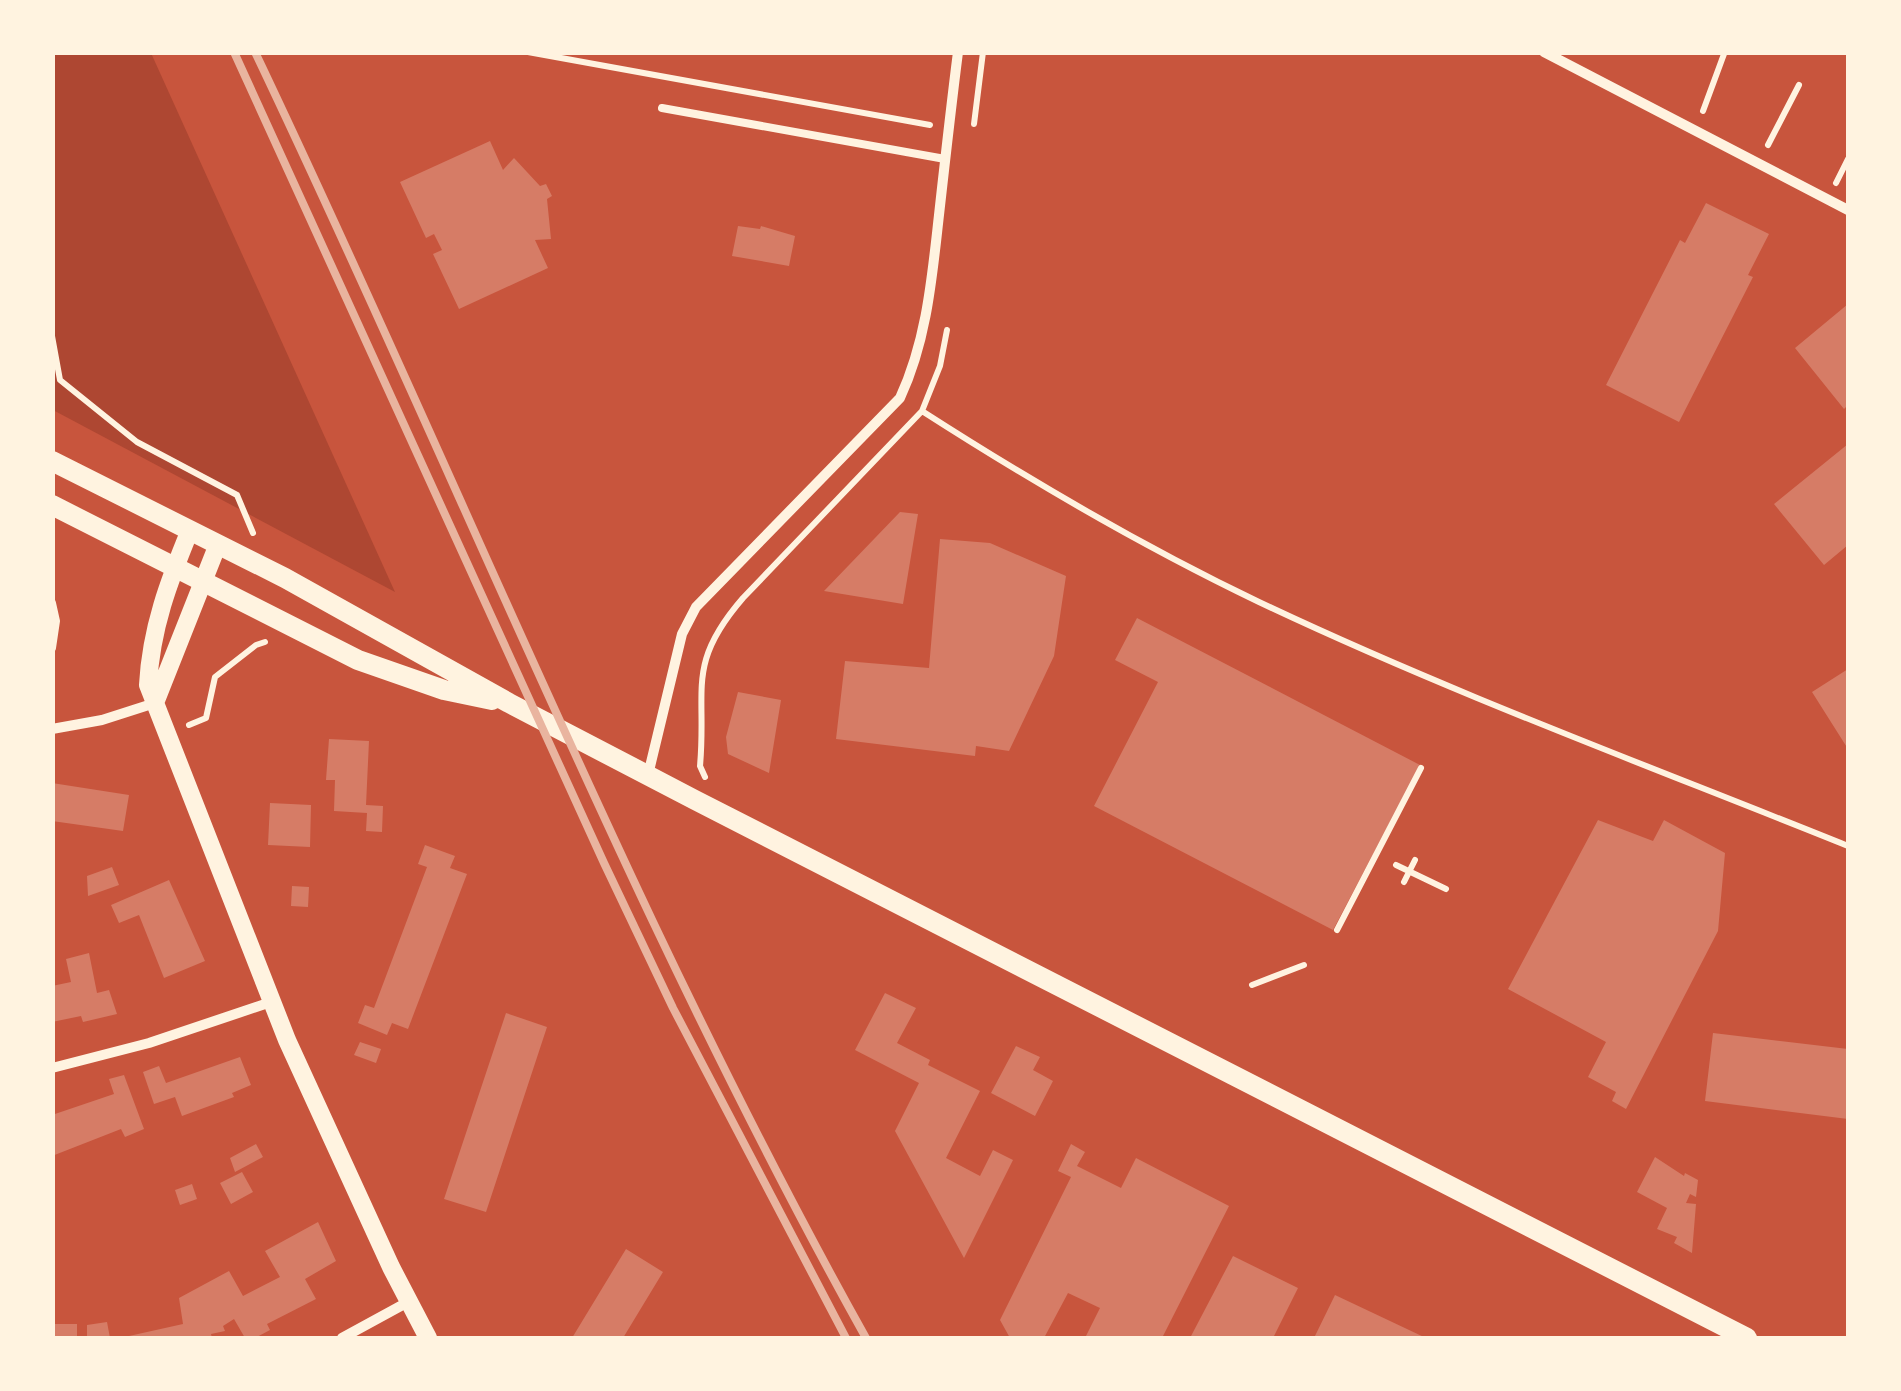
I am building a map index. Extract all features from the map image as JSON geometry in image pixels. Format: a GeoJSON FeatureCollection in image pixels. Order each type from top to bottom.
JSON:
{"type":"FeatureCollection","features":[{"type":"Feature","properties":{"kind":"main road"},"geometry":{"type":"LineString","coordinates":[[52,462],[218,544],[648,775],[1747,1338]]}},
{"type":"Feature","properties":{"kind":"main road"},"geometry":{"type":"LineString","coordinates":[[52,505],[358,660],[444,690],[509,703]]}},
{"type":"Feature","properties":{"kind":"street"},"geometry":{"type":"LineString","coordinates":[[648,775],[680,645],[696,607],[900,398],[924,326],[958,52]]}},
{"type":"Feature","properties":{"kind":"street"},"geometry":{"type":"LineString","coordinates":[[1544,52],[1848,210]]}},
{"type":"Feature","properties":{"kind":"street"},"geometry":{"type":"LineString","coordinates":[[190,530],[159,607],[148,685],[271,1002],[428,1338]]}},
{"type":"Feature","properties":{"kind":"street"},"geometry":{"type":"LineString","coordinates":[[155,703],[218,544]]}},
{"type":"Feature","properties":{"kind":"street"},"geometry":{"type":"LineString","coordinates":[[52,729],[102,720],[155,703]]}},
{"type":"Feature","properties":{"kind":"street"},"geometry":{"type":"LineString","coordinates":[[52,1068],[149,1043],[271,1002]]}},
{"type":"Feature","properties":{"kind":"street"},"geometry":{"type":"LineString","coordinates":[[342,1338],[408,1302]]}},
{"type":"Feature","properties":{"kind":"lane"},"geometry":{"type":"LineString","coordinates":[[662,108],[945,160]]}},
{"type":"Feature","properties":{"kind":"lane"},"geometry":{"type":"LineString","coordinates":[[52,603],[56,621],[52,648]]}},
{"type":"Feature","properties":{"kind":"path"},"geometry":{"type":"LineString","coordinates":[[528,52],[974,129],[983,52]]}},
{"type":"Feature","properties":{"kind":"path"},"geometry":{"type":"LineString","coordinates":[[1703,111],[1724,54]]}},
{"type":"Feature","properties":{"kind":"path"},"geometry":{"type":"LineString","coordinates":[[1767,146],[1799,84]]}},
{"type":"Feature","properties":{"kind":"path"},"geometry":{"type":"LineString","coordinates":[[1836,183],[1848,159]]}},
{"type":"Feature","properties":{"kind":"path"},"geometry":{"type":"LineString","coordinates":[[52,336],[60,380],[137,442],[237,494],[254,536]]}},
{"type":"Feature","properties":{"kind":"path"},"geometry":{"type":"LineString","coordinates":[[922,412],[1034,482],[1259,602],[1407,668],[1848,846]]}},
{"type":"Feature","properties":{"kind":"path"},"geometry":{"type":"LineString","coordinates":[[700,766],[699,690],[707,649],[742,598]]}},
{"type":"Feature","properties":{"kind":"path"},"geometry":{"type":"LineString","coordinates":[[187,737],[186,725],[206,718],[215,676],[256,645],[270,640]]}},
{"type":"Feature","properties":{"kind":"path"},"geometry":{"type":"LineString","coordinates":[[1337,930],[1421,768]]}},
{"type":"Feature","properties":{"kind":"path"},"geometry":{"type":"LineString","coordinates":[[1404,882],[1415,860]]}},
{"type":"Feature","properties":{"kind":"path"},"geometry":{"type":"LineString","coordinates":[[1396,864],[1446,889]]}},
{"type":"Feature","properties":{"kind":"path"},"geometry":{"type":"LineString","coordinates":[[1252,985],[1304,965]]}},
{"type":"Feature","properties":{"kind":"shaded area"},"geometry":{"type":"Polygon","coordinates":[[[52,53],[151,53],[395,592],[53,410],[52,53]]]}},
{"type":"Feature","properties":{"kind":"building"},"geometry":{"type":"Polygon","coordinates":[[[490,141],[503,170],[514,158],[540,186],[546,184],[552,196],[547,199],[551,239],[535,240],[548,268],[459,309],[433,254],[442,250],[434,234],[426,238],[400,182],[490,141]]]}},
{"type":"Feature","properties":{"kind":"building"},"geometry":{"type":"Polygon","coordinates":[[[1706,203],[1769,234],[1748,275],[1753,277],[1679,422],[1606,385],[1680,240],[1685,243],[1706,203]]]}},
{"type":"Feature","properties":{"kind":"building"},"geometry":{"type":"Polygon","coordinates":[[[738,226],[761,226],[795,236],[789,266],[732,256],[738,226]]]}},
{"type":"Feature","properties":{"kind":"building"},"geometry":{"type":"Polygon","coordinates":[[[1848,304],[1848,405],[1844,409],[1795,348],[1848,304]]]}},
{"type":"Feature","properties":{"kind":"building"},"geometry":{"type":"Polygon","coordinates":[[[1848,444],[1848,545],[1824,565],[1774,504],[1848,444]]]}},
{"type":"Feature","properties":{"kind":"building"},"geometry":{"type":"Polygon","coordinates":[[[900,512],[918,514],[903,604],[824,591],[900,512]]]}},
{"type":"Feature","properties":{"kind":"building"},"geometry":{"type":"Polygon","coordinates":[[[940,539],[990,543],[1066,576],[1054,656],[1009,751],[976,746],[975,756],[836,739],[845,661],[929,668],[940,539]]]}},
{"type":"Feature","properties":{"kind":"building"},"geometry":{"type":"Polygon","coordinates":[[[1137,618],[1420,765],[1333,930],[1094,806],[1158,682],[1115,660],[1137,618]]]}},
{"type":"Feature","properties":{"kind":"building"},"geometry":{"type":"Polygon","coordinates":[[[1848,669],[1848,749],[1812,692],[1848,669]]]}},
{"type":"Feature","properties":{"kind":"building"},"geometry":{"type":"Polygon","coordinates":[[[738,692],[781,700],[769,773],[728,754],[726,737],[738,692]]]}},
{"type":"Feature","properties":{"kind":"building"},"geometry":{"type":"Polygon","coordinates":[[[329,739],[369,741],[366,805],[383,806],[382,832],[366,831],[367,813],[334,811],[335,780],[326,780],[329,739]]]}},
{"type":"Feature","properties":{"kind":"building"},"geometry":{"type":"Polygon","coordinates":[[[52,783],[129,795],[123,831],[52,821],[52,783]]]}},
{"type":"Feature","properties":{"kind":"building"},"geometry":{"type":"Polygon","coordinates":[[[270,803],[311,805],[310,847],[268,845],[270,803]]]}},
{"type":"Feature","properties":{"kind":"building"},"geometry":{"type":"Polygon","coordinates":[[[1598,820],[1653,841],[1664,820],[1725,853],[1718,931],[1626,1109],[1612,1101],[1616,1092],[1588,1077],[1606,1042],[1508,989],[1598,820]]]}},
{"type":"Feature","properties":{"kind":"building"},"geometry":{"type":"Polygon","coordinates":[[[425,845],[455,856],[450,868],[467,874],[408,1029],[392,1023],[387,1035],[358,1023],[365,1005],[374,1008],[427,867],[418,864],[425,845]]]}},
{"type":"Feature","properties":{"kind":"building"},"geometry":{"type":"Polygon","coordinates":[[[112,867],[119,885],[88,896],[87,876],[112,867]]]}},
{"type":"Feature","properties":{"kind":"building"},"geometry":{"type":"Polygon","coordinates":[[[169,880],[205,961],[164,978],[139,915],[119,923],[111,905],[169,880]]]}},
{"type":"Feature","properties":{"kind":"building"},"geometry":{"type":"Polygon","coordinates":[[[292,886],[309,887],[308,907],[291,906],[292,886]]]}},
{"type":"Feature","properties":{"kind":"building"},"geometry":{"type":"Polygon","coordinates":[[[89,953],[97,993],[109,990],[117,1014],[83,1022],[81,1016],[52,1022],[52,986],[71,982],[66,959],[89,953]]]}},
{"type":"Feature","properties":{"kind":"building"},"geometry":{"type":"Polygon","coordinates":[[[885,993],[916,1008],[897,1043],[930,1060],[928,1065],[980,1091],[946,1158],[980,1176],[993,1150],[1013,1160],[964,1258],[895,1131],[919,1083],[855,1050],[885,993]]]}},
{"type":"Feature","properties":{"kind":"building"},"geometry":{"type":"Polygon","coordinates":[[[506,1013],[547,1027],[486,1212],[444,1199],[506,1013]]]}},
{"type":"Feature","properties":{"kind":"building"},"geometry":{"type":"Polygon","coordinates":[[[1713,1033],[1848,1049],[1848,1119],[1705,1101],[1713,1033]]]}},
{"type":"Feature","properties":{"kind":"building"},"geometry":{"type":"Polygon","coordinates":[[[360,1042],[381,1049],[376,1063],[354,1055],[360,1042]]]}},
{"type":"Feature","properties":{"kind":"building"},"geometry":{"type":"Polygon","coordinates":[[[1016,1046],[1040,1057],[1033,1070],[1053,1081],[1035,1116],[991,1093],[1016,1046]]]}},
{"type":"Feature","properties":{"kind":"building"},"geometry":{"type":"Polygon","coordinates":[[[240,1057],[251,1085],[232,1093],[234,1097],[182,1116],[175,1097],[154,1104],[143,1072],[159,1066],[166,1083],[240,1057]]]}},
{"type":"Feature","properties":{"kind":"building"},"geometry":{"type":"Polygon","coordinates":[[[124,1075],[144,1129],[125,1137],[121,1129],[52,1156],[52,1115],[114,1094],[109,1079],[124,1075]]]}},
{"type":"Feature","properties":{"kind":"building"},"geometry":{"type":"Polygon","coordinates":[[[256,1144],[263,1157],[235,1172],[230,1158],[256,1144]]]}},
{"type":"Feature","properties":{"kind":"building"},"geometry":{"type":"Polygon","coordinates":[[[1071,1144],[1085,1152],[1077,1166],[1121,1188],[1136,1158],[1229,1206],[1162,1338],[1085,1338],[1100,1308],[1068,1293],[1044,1338],[1010,1338],[1000,1320],[1071,1177],[1058,1171],[1071,1144]]]}},
{"type":"Feature","properties":{"kind":"building"},"geometry":{"type":"Polygon","coordinates":[[[1655,1157],[1684,1176],[1685,1173],[1698,1180],[1696,1197],[1690,1194],[1686,1203],[1696,1204],[1692,1253],[1674,1243],[1677,1237],[1657,1229],[1667,1208],[1637,1192],[1655,1157]]]}},
{"type":"Feature","properties":{"kind":"building"},"geometry":{"type":"Polygon","coordinates":[[[242,1172],[253,1192],[231,1204],[220,1183],[242,1172]]]}},
{"type":"Feature","properties":{"kind":"building"},"geometry":{"type":"Polygon","coordinates":[[[192,1184],[197,1199],[180,1205],[175,1190],[192,1184]]]}},
{"type":"Feature","properties":{"kind":"building"},"geometry":{"type":"Polygon","coordinates":[[[318,1222],[336,1261],[305,1279],[316,1299],[267,1324],[270,1330],[255,1338],[245,1338],[234,1319],[223,1326],[225,1331],[211,1334],[212,1338],[120,1338],[183,1324],[179,1298],[229,1271],[243,1296],[280,1277],[265,1251],[318,1222]]]}},
{"type":"Feature","properties":{"kind":"building"},"geometry":{"type":"Polygon","coordinates":[[[626,1249],[663,1272],[623,1338],[572,1338],[626,1249]]]}},
{"type":"Feature","properties":{"kind":"building"},"geometry":{"type":"Polygon","coordinates":[[[1233,1256],[1298,1288],[1273,1338],[1190,1338],[1233,1256]]]}},
{"type":"Feature","properties":{"kind":"building"},"geometry":{"type":"Polygon","coordinates":[[[1335,1295],[1426,1338],[1314,1338],[1335,1295]]]}},
{"type":"Feature","properties":{"kind":"building"},"geometry":{"type":"Polygon","coordinates":[[[107,1322],[110,1338],[87,1338],[87,1325],[107,1322]]]}},
{"type":"Feature","properties":{"kind":"building"},"geometry":{"type":"Polygon","coordinates":[[[52,1324],[77,1324],[77,1338],[52,1338],[52,1324]]]}},
{"type":"Feature","properties":{"kind":"railway"},"geometry":{"type":"LineString","coordinates":[[234,52],[673,1008],[846,1338]]}},
{"type":"Feature","properties":{"kind":"railway"},"geometry":{"type":"LineString","coordinates":[[255,52],[701,1022],[866,1338]]}}]}
